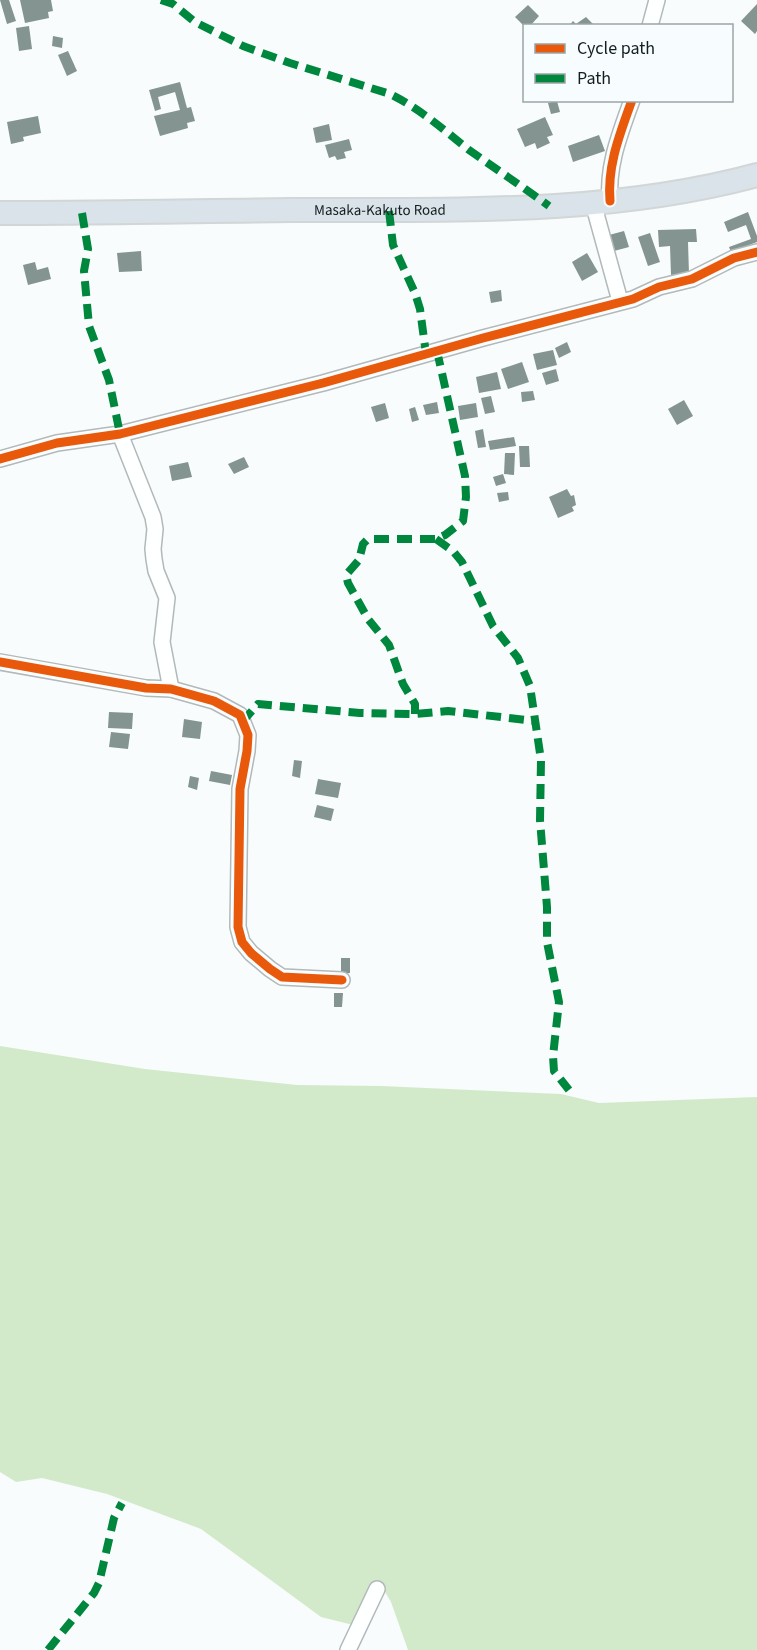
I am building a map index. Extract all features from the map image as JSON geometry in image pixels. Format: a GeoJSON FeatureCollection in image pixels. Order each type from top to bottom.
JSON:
{"type":"FeatureCollection","features":[{"type":"Feature","properties":{"kind":"highway","name":"Masaka-Kakuto Road"},"geometry":{"type":"LineString","coordinates":[[0,213],[512,209],[601,202],[670,193],[757,175]]}},
{"type":"Feature","properties":{"kind":"street"},"geometry":{"type":"LineString","coordinates":[[651,24],[657,0]]}},
{"type":"Feature","properties":{"kind":"street"},"geometry":{"type":"LineString","coordinates":[[620,301],[601,202],[631,102]]}},
{"type":"Feature","properties":{"kind":"street"},"geometry":{"type":"LineString","coordinates":[[0,459],[57,443],[120,434],[323,383],[633,299],[659,287],[692,279],[734,258],[757,252]]}},
{"type":"Feature","properties":{"kind":"street"},"geometry":{"type":"LineString","coordinates":[[120,434],[153,517],[156,571],[167,598],[162,642],[171,689]]}},
{"type":"Feature","properties":{"kind":"street"},"geometry":{"type":"LineString","coordinates":[[0,662],[146,688],[171,689],[225,705],[240,715],[248,735],[248,752],[240,789],[238,927],[242,942],[270,969],[282,976],[342,980]]}},
{"type":"Feature","properties":{"kind":"street"},"geometry":{"type":"LineString","coordinates":[[348,1650],[377,1589]]}},
{"type":"Feature","properties":{"kind":"green space"},"geometry":{"type":"Polygon","coordinates":[[[0,1046],[145,1069],[297,1085],[382,1086],[561,1094],[599,1103],[757,1097],[757,1650],[408,1650],[391,1602],[378,1580],[353,1625],[321,1617],[201,1529],[107,1494],[42,1478],[16,1482],[0,1472],[0,1046]]]}},
{"type":"Feature","properties":{"kind":"building"},"geometry":{"type":"Polygon","coordinates":[[[0,0],[9,0],[16,21],[7,24],[0,0]]]}},
{"type":"Feature","properties":{"kind":"building"},"geometry":{"type":"Polygon","coordinates":[[[20,0],[51,0],[53,11],[48,12],[49,18],[25,23],[20,0]]]}},
{"type":"Feature","properties":{"kind":"building"},"geometry":{"type":"Polygon","coordinates":[[[757,4],[757,31],[755,34],[741,21],[757,4]]]}},
{"type":"Feature","properties":{"kind":"building"},"geometry":{"type":"Polygon","coordinates":[[[528,5],[539,16],[532,24],[523,25],[515,17],[528,5]]]}},
{"type":"Feature","properties":{"kind":"building"},"geometry":{"type":"Polygon","coordinates":[[[586,17],[593,24],[576,24],[586,17]]]}},
{"type":"Feature","properties":{"kind":"building"},"geometry":{"type":"Polygon","coordinates":[[[29,26],[32,49],[19,51],[16,28],[29,26]]]}},
{"type":"Feature","properties":{"kind":"building"},"geometry":{"type":"Polygon","coordinates":[[[53,36],[63,38],[62,48],[52,46],[53,36]]]}},
{"type":"Feature","properties":{"kind":"building"},"geometry":{"type":"Polygon","coordinates":[[[68,51],[77,71],[67,76],[58,55],[68,51]]]}},
{"type":"Feature","properties":{"kind":"building"},"geometry":{"type":"Polygon","coordinates":[[[180,82],[187,108],[191,107],[195,121],[187,123],[188,128],[160,136],[154,116],[180,110],[175,92],[158,97],[161,109],[155,111],[149,90],[180,82]]]}},
{"type":"Feature","properties":{"kind":"building"},"geometry":{"type":"Polygon","coordinates":[[[557,102],[560,112],[551,114],[548,103],[557,102]]]}},
{"type":"Feature","properties":{"kind":"building"},"geometry":{"type":"Polygon","coordinates":[[[38,116],[41,133],[23,137],[24,141],[11,144],[7,122],[38,116]]]}},
{"type":"Feature","properties":{"kind":"building"},"geometry":{"type":"Polygon","coordinates":[[[545,117],[553,135],[547,137],[550,143],[537,149],[535,143],[525,147],[517,129],[545,117]]]}},
{"type":"Feature","properties":{"kind":"building"},"geometry":{"type":"Polygon","coordinates":[[[329,124],[332,140],[316,143],[313,128],[329,124]]]}},
{"type":"Feature","properties":{"kind":"building"},"geometry":{"type":"Polygon","coordinates":[[[599,135],[605,151],[573,162],[568,146],[599,135]]]}},
{"type":"Feature","properties":{"kind":"building"},"geometry":{"type":"Polygon","coordinates":[[[349,139],[352,150],[344,152],[346,158],[337,160],[335,156],[329,158],[325,145],[349,139]]]}},
{"type":"Feature","properties":{"kind":"building"},"geometry":{"type":"Polygon","coordinates":[[[748,212],[757,242],[731,252],[729,247],[751,239],[746,225],[728,232],[724,222],[748,212]]]}},
{"type":"Feature","properties":{"kind":"building"},"geometry":{"type":"Polygon","coordinates":[[[696,229],[697,242],[688,242],[689,274],[671,275],[670,246],[659,247],[658,230],[696,229]]]}},
{"type":"Feature","properties":{"kind":"building"},"geometry":{"type":"Polygon","coordinates":[[[624,231],[629,247],[614,251],[609,235],[624,231]]]}},
{"type":"Feature","properties":{"kind":"building"},"geometry":{"type":"Polygon","coordinates":[[[650,233],[660,262],[648,266],[638,237],[650,233]]]}},
{"type":"Feature","properties":{"kind":"building"},"geometry":{"type":"Polygon","coordinates":[[[141,251],[142,271],[119,272],[117,253],[141,251]]]}},
{"type":"Feature","properties":{"kind":"building"},"geometry":{"type":"Polygon","coordinates":[[[587,253],[598,272],[582,281],[572,262],[587,253]]]}},
{"type":"Feature","properties":{"kind":"building"},"geometry":{"type":"Polygon","coordinates":[[[35,262],[37,270],[48,267],[51,279],[28,285],[23,265],[35,262]]]}},
{"type":"Feature","properties":{"kind":"building"},"geometry":{"type":"Polygon","coordinates":[[[501,290],[502,301],[491,303],[489,292],[501,290]]]}},
{"type":"Feature","properties":{"kind":"building"},"geometry":{"type":"Polygon","coordinates":[[[567,342],[571,352],[559,358],[555,348],[567,342]]]}},
{"type":"Feature","properties":{"kind":"building"},"geometry":{"type":"Polygon","coordinates":[[[553,350],[557,365],[537,370],[533,354],[553,350]]]}},
{"type":"Feature","properties":{"kind":"building"},"geometry":{"type":"Polygon","coordinates":[[[522,362],[529,382],[508,389],[501,369],[522,362]]]}},
{"type":"Feature","properties":{"kind":"building"},"geometry":{"type":"Polygon","coordinates":[[[556,369],[559,381],[546,385],[542,373],[556,369]]]}},
{"type":"Feature","properties":{"kind":"building"},"geometry":{"type":"Polygon","coordinates":[[[497,372],[501,389],[479,393],[476,377],[497,372]]]}},
{"type":"Feature","properties":{"kind":"building"},"geometry":{"type":"Polygon","coordinates":[[[533,391],[535,400],[522,402],[521,392],[533,391]]]}},
{"type":"Feature","properties":{"kind":"building"},"geometry":{"type":"Polygon","coordinates":[[[491,396],[495,412],[485,414],[481,398],[491,396]]]}},
{"type":"Feature","properties":{"kind":"building"},"geometry":{"type":"Polygon","coordinates":[[[684,400],[693,416],[677,425],[668,409],[684,400]]]}},
{"type":"Feature","properties":{"kind":"building"},"geometry":{"type":"Polygon","coordinates":[[[437,402],[439,413],[426,415],[423,405],[437,402]]]}},
{"type":"Feature","properties":{"kind":"building"},"geometry":{"type":"Polygon","coordinates":[[[385,403],[389,418],[376,422],[371,407],[385,403]]]}},
{"type":"Feature","properties":{"kind":"building"},"geometry":{"type":"Polygon","coordinates":[[[476,403],[478,417],[460,420],[458,406],[476,403]]]}},
{"type":"Feature","properties":{"kind":"building"},"geometry":{"type":"Polygon","coordinates":[[[415,407],[419,420],[412,422],[409,409],[415,407]]]}},
{"type":"Feature","properties":{"kind":"building"},"geometry":{"type":"Polygon","coordinates":[[[483,429],[486,447],[478,448],[475,431],[483,429]]]}},
{"type":"Feature","properties":{"kind":"building"},"geometry":{"type":"Polygon","coordinates":[[[514,437],[516,446],[490,450],[488,441],[514,437]]]}},
{"type":"Feature","properties":{"kind":"building"},"geometry":{"type":"Polygon","coordinates":[[[519,446],[529,446],[530,467],[520,467],[519,446]]]}},
{"type":"Feature","properties":{"kind":"building"},"geometry":{"type":"Polygon","coordinates":[[[505,453],[515,453],[514,475],[504,474],[505,453]]]}},
{"type":"Feature","properties":{"kind":"building"},"geometry":{"type":"Polygon","coordinates":[[[244,457],[249,467],[234,474],[228,464],[244,457]]]}},
{"type":"Feature","properties":{"kind":"building"},"geometry":{"type":"Polygon","coordinates":[[[188,462],[192,477],[172,481],[169,466],[188,462]]]}},
{"type":"Feature","properties":{"kind":"building"},"geometry":{"type":"Polygon","coordinates":[[[503,474],[506,483],[496,486],[493,477],[503,474]]]}},
{"type":"Feature","properties":{"kind":"building"},"geometry":{"type":"Polygon","coordinates":[[[567,489],[571,496],[574,495],[576,505],[572,507],[574,511],[558,518],[549,497],[567,489]]]}},
{"type":"Feature","properties":{"kind":"building"},"geometry":{"type":"Polygon","coordinates":[[[508,492],[509,500],[499,502],[497,493],[508,492]]]}},
{"type":"Feature","properties":{"kind":"building"},"geometry":{"type":"Polygon","coordinates":[[[109,712],[133,713],[132,729],[108,728],[109,712]]]}},
{"type":"Feature","properties":{"kind":"building"},"geometry":{"type":"Polygon","coordinates":[[[184,719],[202,722],[200,739],[182,737],[184,719]]]}},
{"type":"Feature","properties":{"kind":"building"},"geometry":{"type":"Polygon","coordinates":[[[111,732],[130,734],[128,749],[109,747],[111,732]]]}},
{"type":"Feature","properties":{"kind":"building"},"geometry":{"type":"Polygon","coordinates":[[[294,760],[302,761],[300,778],[292,776],[294,760]]]}},
{"type":"Feature","properties":{"kind":"building"},"geometry":{"type":"Polygon","coordinates":[[[211,771],[232,775],[230,785],[209,781],[211,771]]]}},
{"type":"Feature","properties":{"kind":"building"},"geometry":{"type":"Polygon","coordinates":[[[190,776],[199,778],[197,790],[188,787],[190,776]]]}},
{"type":"Feature","properties":{"kind":"building"},"geometry":{"type":"Polygon","coordinates":[[[318,779],[341,783],[338,798],[315,794],[318,779]]]}},
{"type":"Feature","properties":{"kind":"building"},"geometry":{"type":"Polygon","coordinates":[[[317,805],[334,809],[331,821],[314,817],[317,805]]]}},
{"type":"Feature","properties":{"kind":"building"},"geometry":{"type":"Polygon","coordinates":[[[341,958],[350,958],[350,973],[341,974],[341,958]]]}},
{"type":"Feature","properties":{"kind":"building"},"geometry":{"type":"Polygon","coordinates":[[[334,993],[343,993],[342,1007],[334,1007],[334,993]]]}},
{"type":"Feature","properties":{"kind":"marked path"},"geometry":{"type":"LineString","coordinates":[[161,0],[173,4],[195,22],[243,46],[390,94],[441,127],[469,150],[549,206]]}},
{"type":"Feature","properties":{"kind":"marked path"},"geometry":{"type":"LineString","coordinates":[[389,211],[393,245],[420,309],[426,354]]}},
{"type":"Feature","properties":{"kind":"marked path"},"geometry":{"type":"LineString","coordinates":[[82,213],[88,249],[84,271],[89,326],[109,380],[120,434]]}},
{"type":"Feature","properties":{"kind":"marked path"},"geometry":{"type":"LineString","coordinates":[[415,714],[415,704],[403,684],[389,645],[368,619],[346,575],[359,560],[363,544],[368,539],[436,539],[463,521],[466,497],[465,476],[437,351]]}},
{"type":"Feature","properties":{"kind":"marked path"},"geometry":{"type":"LineString","coordinates":[[436,539],[453,551],[462,562],[493,626],[518,658],[530,686],[541,760],[540,820],[547,907],[547,942],[559,1002],[553,1056],[554,1071],[569,1090]]}},
{"type":"Feature","properties":{"kind":"marked path"},"geometry":{"type":"LineString","coordinates":[[242,722],[258,704],[360,713],[415,714],[448,711],[535,721]]}},
{"type":"Feature","properties":{"kind":"marked path"},"geometry":{"type":"LineString","coordinates":[[48,1650],[94,1593],[99,1583],[114,1518],[122,1503]]}},
{"type":"Feature","properties":{"kind":"cycle path"},"geometry":{"type":"LineString","coordinates":[[610,201],[612,162],[631,102]]}},
{"type":"Feature","properties":{"kind":"cycle path"},"geometry":{"type":"LineString","coordinates":[[0,459],[57,443],[120,434],[323,383],[633,299],[659,287],[692,279],[734,258],[757,252]]}},
{"type":"Feature","properties":{"kind":"cycle path"},"geometry":{"type":"LineString","coordinates":[[0,662],[146,688],[171,689],[214,701],[240,715],[248,735],[240,789],[238,927],[242,942],[251,953],[282,977],[342,980]]}}]}
